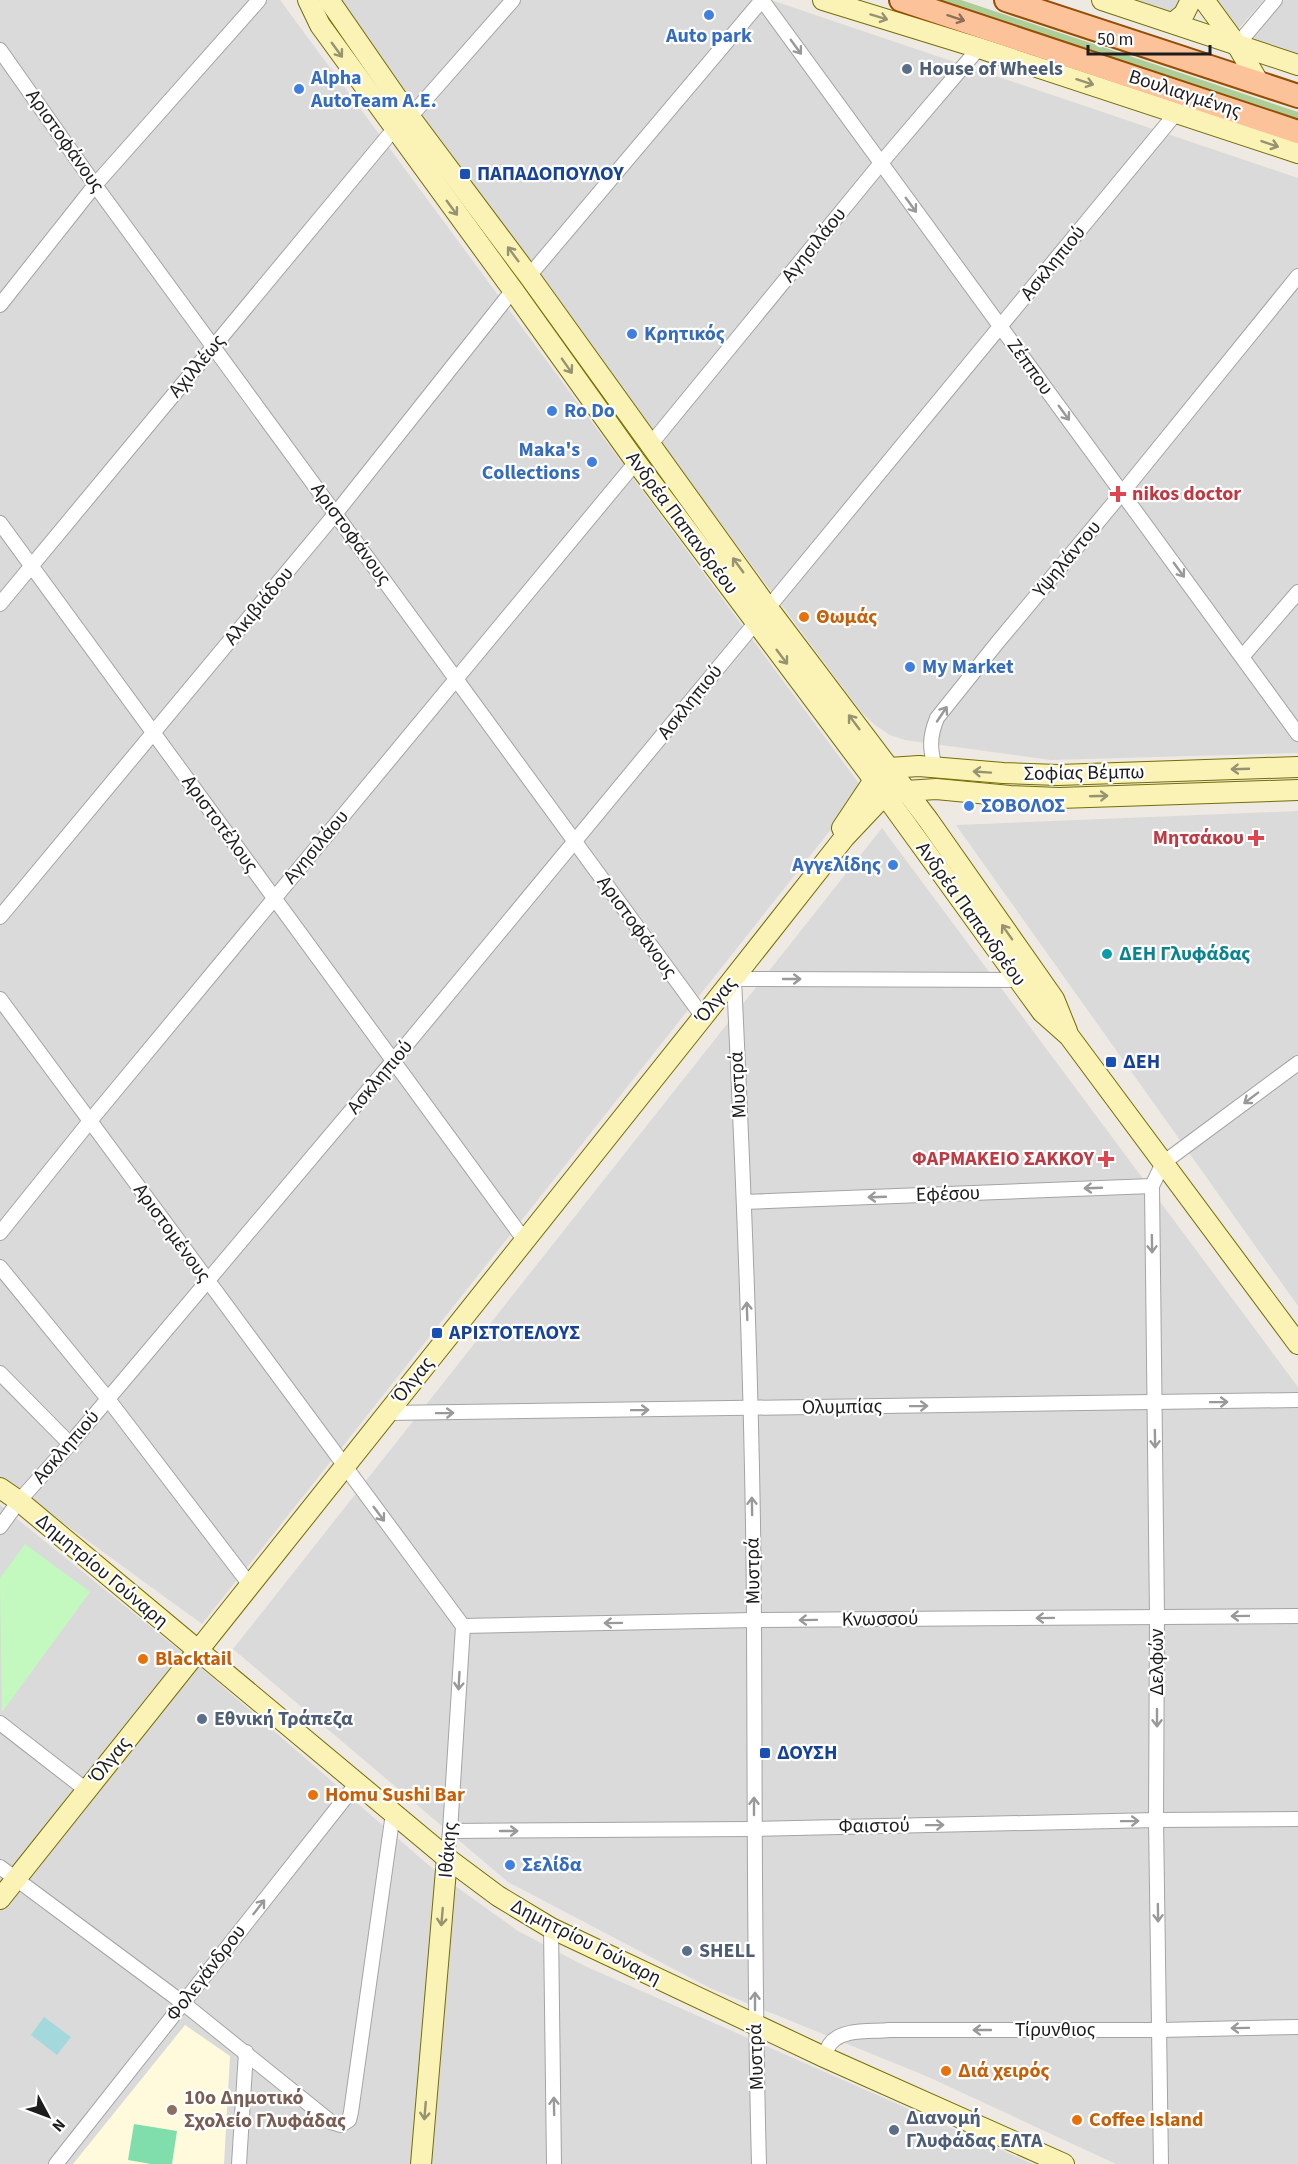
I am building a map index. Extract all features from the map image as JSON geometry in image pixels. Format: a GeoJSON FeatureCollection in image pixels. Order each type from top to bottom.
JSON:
{"type":"FeatureCollection","features":[{"type":"Feature","properties":{"kind":"main road","name":"Ανδρέα Παπανδρέου"},"geometry":{"type":"LineString","coordinates":[[308,0],[320,26],[636,462],[762,615],[881,774],[906,791],[1054,999],[1069,1036]]}},
{"type":"Feature","properties":{"kind":"main road","name":"Ανδρέα Παπανδρέου"},"geometry":{"type":"LineString","coordinates":[[329,0],[410,117],[529,276],[650,445],[762,615]]}},
{"type":"Feature","properties":{"kind":"main road"},"geometry":{"type":"LineString","coordinates":[[823,0],[979,48],[1298,153]]}},
{"type":"Feature","properties":{"kind":"main road","name":"Βουλιαγμένης"},"geometry":{"type":"LineString","coordinates":[[901,0],[1298,132]]}},
{"type":"Feature","properties":{"kind":"main road","name":"Βουλιαγμένης"},"geometry":{"type":"LineString","coordinates":[[1006,0],[1298,96]]}},
{"type":"Feature","properties":{"kind":"main road"},"geometry":{"type":"LineString","coordinates":[[1102,0],[1298,64]]}},
{"type":"Feature","properties":{"kind":"main road"},"geometry":{"type":"LineString","coordinates":[[1173,23],[1184,14],[1191,0]]}},
{"type":"Feature","properties":{"kind":"main road"},"geometry":{"type":"LineString","coordinates":[[1204,0],[1237,45],[1259,83]]}},
{"type":"Feature","properties":{"kind":"main road","name":"Σοφίας Βέμπω"},"geometry":{"type":"LineString","coordinates":[[881,774],[919,766],[935,769],[1058,775],[1298,767]]}},
{"type":"Feature","properties":{"kind":"main road","name":"Ανδρέα Παπανδρέου"},"geometry":{"type":"LineString","coordinates":[[881,774],[886,797],[1042,1012],[1069,1036],[1163,1163],[1295,1334]]}},
{"type":"Feature","properties":{"kind":"main road","name":"Όλγας"},"geometry":{"type":"LineString","coordinates":[[827,861],[847,819],[881,774]]}},
{"type":"Feature","properties":{"kind":"main road","name":"Σοφίας Βέμπω"},"geometry":{"type":"LineString","coordinates":[[886,797],[906,791],[936,789],[1059,798],[1298,790]]}},
{"type":"Feature","properties":{"kind":"main road","name":"Όλγας"},"geometry":{"type":"LineString","coordinates":[[0,1899],[85,1789],[525,1241],[844,838],[876,803],[886,797]]}},
{"type":"Feature","properties":{"kind":"main road","name":"Δημητρίου Γούναρη"},"geometry":{"type":"LineString","coordinates":[[0,1488],[19,1501],[447,1858],[498,1896],[551,1929],[824,2057],[1064,2164]]}},
{"type":"Feature","properties":{"kind":"main road","name":"Ιθάκης"},"geometry":{"type":"LineString","coordinates":[[421,2164],[447,1858]]}},
{"type":"Feature","properties":{"kind":"street"},"geometry":{"type":"LineString","coordinates":[[0,304],[95,185],[259,0]]}},
{"type":"Feature","properties":{"kind":"street"},"geometry":{"type":"LineString","coordinates":[[410,117],[513,0]]}},
{"type":"Feature","properties":{"kind":"street"},"geometry":{"type":"LineString","coordinates":[[529,276],[762,0]]}},
{"type":"Feature","properties":{"kind":"street","name":"Ζέππου"},"geometry":{"type":"LineString","coordinates":[[762,0],[1298,734]]}},
{"type":"Feature","properties":{"kind":"street"},"geometry":{"type":"LineString","coordinates":[[1237,45],[1275,0]]}},
{"type":"Feature","properties":{"kind":"street","name":"Αγησιλάου"},"geometry":{"type":"LineString","coordinates":[[650,445],[881,163],[979,48]]}},
{"type":"Feature","properties":{"kind":"street","name":"Αριστοφάνους"},"geometry":{"type":"LineString","coordinates":[[0,50],[95,185],[703,1017]]}},
{"type":"Feature","properties":{"kind":"street","name":"Ασκληπιού"},"geometry":{"type":"LineString","coordinates":[[0,1527],[19,1501],[208,1281],[576,842],[1177,112]]}},
{"type":"Feature","properties":{"kind":"street","name":"Αχιλλέως"},"geometry":{"type":"LineString","coordinates":[[0,604],[394,129]]}},
{"type":"Feature","properties":{"kind":"street","name":"Υψηλάντου"},"geometry":{"type":"LineString","coordinates":[[935,769],[930,746],[932,730],[938,718],[1298,276]]}},
{"type":"Feature","properties":{"kind":"street","name":"Αλκιβιάδου"},"geometry":{"type":"LineString","coordinates":[[0,917],[336,513],[513,290]]}},
{"type":"Feature","properties":{"kind":"street","name":"Αγησιλάου"},"geometry":{"type":"LineString","coordinates":[[0,1233],[90,1121],[636,462]]}},
{"type":"Feature","properties":{"kind":"street","name":"Αριστοτέλους"},"geometry":{"type":"LineString","coordinates":[[0,523],[525,1241]]}},
{"type":"Feature","properties":{"kind":"street"},"geometry":{"type":"LineString","coordinates":[[1242,657],[1298,592]]}},
{"type":"Feature","properties":{"kind":"street"},"geometry":{"type":"LineString","coordinates":[[734,979],[1019,980]]}},
{"type":"Feature","properties":{"kind":"street","name":"Μυστρά"},"geometry":{"type":"LineString","coordinates":[[734,979],[750,1409],[754,1620],[755,2025],[759,2164]]}},
{"type":"Feature","properties":{"kind":"street","name":"Αριστομένους"},"geometry":{"type":"LineString","coordinates":[[0,999],[344,1467]]}},
{"type":"Feature","properties":{"kind":"street"},"geometry":{"type":"LineString","coordinates":[[1163,1163],[1298,1063]]}},
{"type":"Feature","properties":{"kind":"street","name":"Δελφών"},"geometry":{"type":"LineString","coordinates":[[1161,2164],[1156,1820],[1157,1617],[1152,1186],[1163,1163]]}},
{"type":"Feature","properties":{"kind":"street","name":"Εφέσου"},"geometry":{"type":"LineString","coordinates":[[744,1202],[1152,1186]]}},
{"type":"Feature","properties":{"kind":"street"},"geometry":{"type":"LineString","coordinates":[[0,1267],[108,1399],[250,1585]]}},
{"type":"Feature","properties":{"kind":"street"},"geometry":{"type":"LineString","coordinates":[[0,1373],[70,1444]]}},
{"type":"Feature","properties":{"kind":"street","name":"Ολυμπίας"},"geometry":{"type":"LineString","coordinates":[[387,1413],[1298,1400]]}},
{"type":"Feature","properties":{"kind":"street"},"geometry":{"type":"LineString","coordinates":[[344,1467],[463,1626]]}},
{"type":"Feature","properties":{"kind":"street","name":"Κνωσσού"},"geometry":{"type":"LineString","coordinates":[[463,1626],[754,1620],[1298,1616]]}},
{"type":"Feature","properties":{"kind":"street","name":"Ιθάκης"},"geometry":{"type":"LineString","coordinates":[[447,1858],[463,1626]]}},
{"type":"Feature","properties":{"kind":"street"},"geometry":{"type":"LineString","coordinates":[[0,1723],[85,1789]]}},
{"type":"Feature","properties":{"kind":"street","name":"Φολεγάνδρου"},"geometry":{"type":"LineString","coordinates":[[56,2164],[357,1783]]}},
{"type":"Feature","properties":{"kind":"street"},"geometry":{"type":"LineString","coordinates":[[0,1867],[183,2002],[331,2122],[341,2125],[346,2123],[351,2112],[393,1813]]}},
{"type":"Feature","properties":{"kind":"street","name":"Φαιστού"},"geometry":{"type":"LineString","coordinates":[[450,1831],[754,1829],[1298,1819]]}},
{"type":"Feature","properties":{"kind":"street"},"geometry":{"type":"LineString","coordinates":[[551,1929],[554,2164]]}},
{"type":"Feature","properties":{"kind":"street","name":"Τίρυνθιος"},"geometry":{"type":"LineString","coordinates":[[824,2057],[830,2044],[838,2037],[850,2033],[889,2030],[1160,2030],[1298,2027]]}},
{"type":"Feature","properties":{"kind":"street"},"geometry":{"type":"LineString","coordinates":[[239,2164],[246,2052]]}},
{"type":"Feature","properties":{"kind":"shaded area"},"geometry":{"type":"Polygon","coordinates":[[[0,0],[280,0],[863,789],[202,1624],[0,1477],[0,0]]]}},
{"type":"Feature","properties":{"kind":"shaded area"},"geometry":{"type":"Polygon","coordinates":[[[337,0],[771,0],[1298,178],[1298,753],[1051,760],[905,740],[890,735],[875,725],[861,712],[404,97],[337,0]]]}},
{"type":"Feature","properties":{"kind":"shaded area"},"geometry":{"type":"Polygon","coordinates":[[[1124,0],[1179,0],[1172,16],[1124,0]]]}},
{"type":"Feature","properties":{"kind":"shaded area"},"geometry":{"type":"Polygon","coordinates":[[[1217,0],[1264,0],[1238,29],[1217,0]]]}},
{"type":"Feature","properties":{"kind":"shaded area"},"geometry":{"type":"Polygon","coordinates":[[[1284,0],[1298,0],[1298,56],[1251,40],[1284,0]]]}},
{"type":"Feature","properties":{"kind":"shaded area"},"geometry":{"type":"Polygon","coordinates":[[[1298,811],[1298,1306],[956,825],[1298,811]]]}},
{"type":"Feature","properties":{"kind":"shaded area"},"geometry":{"type":"Polygon","coordinates":[[[882,828],[1298,1387],[1298,2164],[1116,2164],[926,2076],[710,1988],[508,1882],[233,1649],[882,828]]]}},
{"type":"Feature","properties":{"kind":"shaded area"},"geometry":{"type":"Polygon","coordinates":[[[0,1505],[199,1666],[440,1875],[518,1931],[585,1966],[1033,2164],[0,2164],[0,1505]]]}},
{"type":"Feature","properties":{"kind":"shaded area","name":"10o Δημοτικό Σχολείο Γλυφάδας"},"geometry":{"type":"Polygon","coordinates":[[[185,2025],[230,2056],[224,2164],[73,2164],[185,2025]]]}},
{"type":"Feature","properties":{"kind":"green space"},"geometry":{"type":"Polygon","coordinates":[[[938,0],[961,0],[1298,112],[1298,120],[938,0]]]}},
{"type":"Feature","properties":{"kind":"green space"},"geometry":{"type":"Polygon","coordinates":[[[25,1544],[90,1592],[2,1712],[0,1578],[25,1544]]]}},
{"type":"Feature","properties":{"kind":"green space"},"geometry":{"type":"Polygon","coordinates":[[[134,2124],[177,2131],[172,2164],[151,2164],[128,2160],[134,2124]]]}},
{"type":"Feature","properties":{"kind":"water"},"geometry":{"type":"Polygon","coordinates":[[[44,2017],[71,2037],[57,2055],[31,2035],[44,2017]]]}},
{"type":"Feature","properties":{"kind":"place","name":"Auto park"},"geometry":{"type":"Point","coordinates":[709,15]}},
{"type":"Feature","properties":{"kind":"place","name":"House of Wheels"},"geometry":{"type":"Point","coordinates":[907,69]}},
{"type":"Feature","properties":{"kind":"place","name":"Alpha AutoTeam Α.Ε."},"geometry":{"type":"Point","coordinates":[299,89]}},
{"type":"Feature","properties":{"kind":"place","name":"ΠΑΠΑΔΟΠΟΥΛΟΥ"},"geometry":{"type":"Point","coordinates":[465,174]}},
{"type":"Feature","properties":{"kind":"place","name":"Κρητικός"},"geometry":{"type":"Point","coordinates":[632,334]}},
{"type":"Feature","properties":{"kind":"place","name":"Ro Do"},"geometry":{"type":"Point","coordinates":[552,411]}},
{"type":"Feature","properties":{"kind":"place","name":"Maka's Collections"},"geometry":{"type":"Point","coordinates":[592,462]}},
{"type":"Feature","properties":{"kind":"place","name":"nikos doctor"},"geometry":{"type":"Point","coordinates":[1118,494]}},
{"type":"Feature","properties":{"kind":"place","name":"Θωμάς"},"geometry":{"type":"Point","coordinates":[804,617]}},
{"type":"Feature","properties":{"kind":"place","name":"My Market"},"geometry":{"type":"Point","coordinates":[910,667]}},
{"type":"Feature","properties":{"kind":"place","name":"ΣΟΒΟΛΟΣ"},"geometry":{"type":"Point","coordinates":[969,806]}},
{"type":"Feature","properties":{"kind":"place","name":"Μητσάκου"},"geometry":{"type":"Point","coordinates":[1256,838]}},
{"type":"Feature","properties":{"kind":"place","name":"Αγγελίδης"},"geometry":{"type":"Point","coordinates":[893,865]}},
{"type":"Feature","properties":{"kind":"place","name":"ΔΕΗ Γλυφάδας"},"geometry":{"type":"Point","coordinates":[1107,954]}},
{"type":"Feature","properties":{"kind":"place","name":"ΔΕΗ"},"geometry":{"type":"Point","coordinates":[1111,1062]}},
{"type":"Feature","properties":{"kind":"place","name":"ΦΑΡΜΑΚΕΙΟ ΣΑΚΚΟΥ"},"geometry":{"type":"Point","coordinates":[1106,1159]}},
{"type":"Feature","properties":{"kind":"place","name":"ΑΡΙΣΤΟΤΕΛΟΥΣ"},"geometry":{"type":"Point","coordinates":[437,1333]}},
{"type":"Feature","properties":{"kind":"place","name":"Blacktail"},"geometry":{"type":"Point","coordinates":[143,1659]}},
{"type":"Feature","properties":{"kind":"place","name":"Εθνική Τράπεζα"},"geometry":{"type":"Point","coordinates":[202,1719]}},
{"type":"Feature","properties":{"kind":"place","name":"ΔΟΥΣΗ"},"geometry":{"type":"Point","coordinates":[765,1753]}},
{"type":"Feature","properties":{"kind":"place","name":"Homu Sushi Bar"},"geometry":{"type":"Point","coordinates":[313,1795]}},
{"type":"Feature","properties":{"kind":"place","name":"Σελίδα"},"geometry":{"type":"Point","coordinates":[510,1865]}},
{"type":"Feature","properties":{"kind":"place","name":"SHELL"},"geometry":{"type":"Point","coordinates":[687,1951]}},
{"type":"Feature","properties":{"kind":"place","name":"Διά χειρός"},"geometry":{"type":"Point","coordinates":[946,2071]}},
{"type":"Feature","properties":{"kind":"place","name":"10o Δημοτικό Σχολείο Γλυφάδας"},"geometry":{"type":"Point","coordinates":[172,2110]}},
{"type":"Feature","properties":{"kind":"place","name":"Coffee Island"},"geometry":{"type":"Point","coordinates":[1077,2120]}},
{"type":"Feature","properties":{"kind":"place","name":"Διανομή Γλυφάδας ΕΛΤΑ"},"geometry":{"type":"Point","coordinates":[894,2130]}}]}
